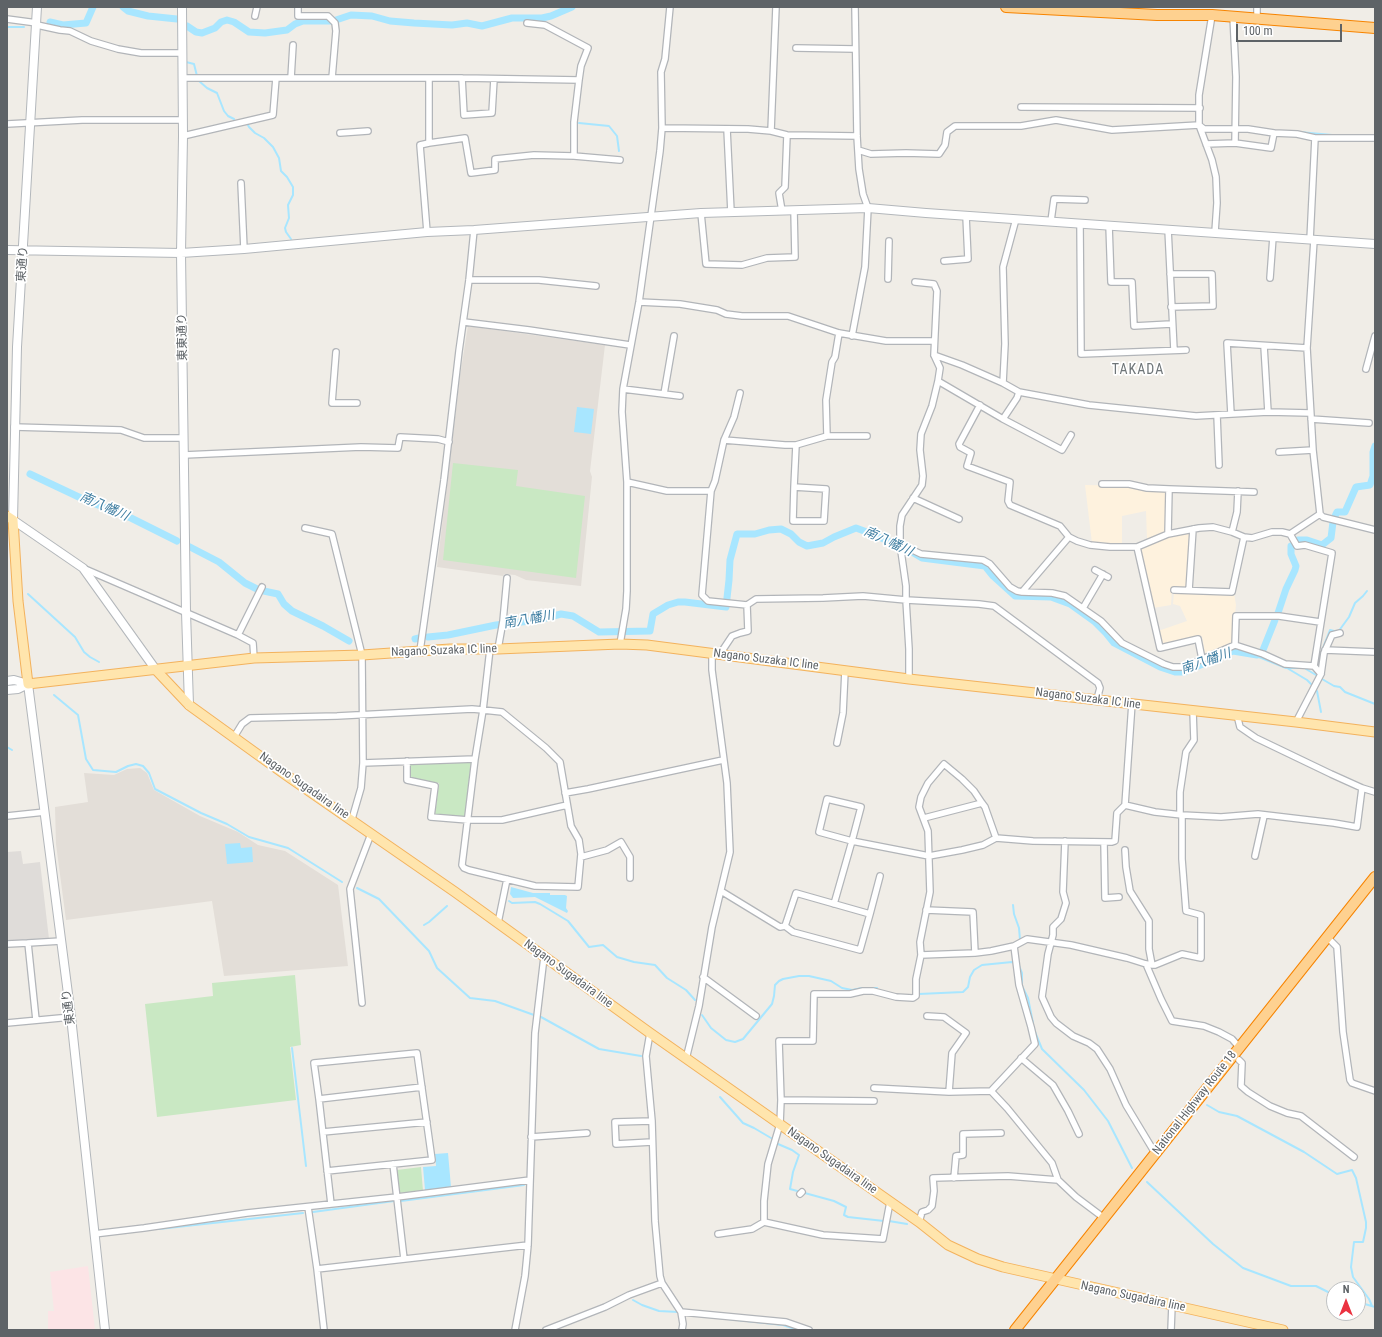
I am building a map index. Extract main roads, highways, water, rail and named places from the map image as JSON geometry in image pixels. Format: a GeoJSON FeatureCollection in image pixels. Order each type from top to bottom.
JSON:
{"type":"FeatureCollection","features":[{"type":"Feature","properties":{"kind":"highway"},"geometry":{"type":"LineString","coordinates":[[1006,7],[1208,13],[1375,28]]}},
{"type":"Feature","properties":{"kind":"highway","name":"National Highway Route 18"},"geometry":{"type":"LineString","coordinates":[[1015,1330],[1375,877]]}},
{"type":"Feature","properties":{"kind":"main road"},"geometry":{"type":"LineString","coordinates":[[10,518],[28,684],[156,670]]}},
{"type":"Feature","properties":{"kind":"main road","name":"Nagano Suzaka IC line"},"geometry":{"type":"LineString","coordinates":[[156,670],[254,658],[362,655],[450,649],[494,649],[620,644],[647,645],[909,679],[1238,715],[1375,732]]}},
{"type":"Feature","properties":{"kind":"main road","name":"Nagano Sugadaira line"},"geometry":{"type":"LineString","coordinates":[[156,670],[189,705],[352,819],[686,1059],[919,1222],[948,1245],[978,1259],[1003,1267],[1055,1280],[1283,1330]]}},
{"type":"Feature","properties":{"kind":"water"},"geometry":{"type":"Polygon","coordinates":[[[577,407],[594,409],[591,434],[574,432],[577,407]]]}},
{"type":"Feature","properties":{"kind":"water"},"geometry":{"type":"Polygon","coordinates":[[[240,843],[241,848],[252,847],[253,862],[227,864],[225,844],[240,843]]]}},
{"type":"Feature","properties":{"kind":"water"},"geometry":{"type":"Polygon","coordinates":[[[511,887],[533,893],[565,895],[567,896],[566,908],[568,911],[567,913],[535,897],[513,898],[510,894],[511,887]]]}},
{"type":"Feature","properties":{"kind":"water"},"geometry":{"type":"Polygon","coordinates":[[[448,1153],[451,1187],[425,1190],[423,1167],[436,1166],[435,1154],[448,1153]]]}},
{"type":"Feature","properties":{"kind":"waterway"},"geometry":{"type":"LineString","coordinates":[[50,22],[63,25],[86,23],[93,7]]}},
{"type":"Feature","properties":{"kind":"waterway"},"geometry":{"type":"LineString","coordinates":[[123,7],[128,11],[148,16],[177,19]]}},
{"type":"Feature","properties":{"kind":"waterway"},"geometry":{"type":"LineString","coordinates":[[187,26],[196,32],[202,33],[215,28],[221,22],[227,20],[234,22],[249,32],[265,33],[287,30],[295,24],[303,21],[333,21],[351,15],[372,16],[390,21],[452,25],[467,23],[482,26],[512,18],[542,18],[551,16],[572,7]]}},
{"type":"Feature","properties":{"kind":"waterway"},"geometry":{"type":"LineString","coordinates":[[7,27],[24,27]]}},
{"type":"Feature","properties":{"kind":"waterway"},"geometry":{"type":"LineString","coordinates":[[186,62],[194,64],[197,76]]}},
{"type":"Feature","properties":{"kind":"waterway"},"geometry":{"type":"LineString","coordinates":[[199,81],[207,88],[217,93],[224,111],[228,116],[234,119]]}},
{"type":"Feature","properties":{"kind":"waterway"},"geometry":{"type":"LineString","coordinates":[[247,123],[255,133],[264,138],[273,147],[279,158],[281,171],[293,187],[293,195],[288,205],[289,218],[285,228],[291,239]]}},
{"type":"Feature","properties":{"kind":"waterway"},"geometry":{"type":"LineString","coordinates":[[579,123],[609,126],[617,136],[619,151]]}},
{"type":"Feature","properties":{"kind":"waterway"},"geometry":{"type":"LineString","coordinates":[[1285,131],[1295,131]]}},
{"type":"Feature","properties":{"kind":"waterway"},"geometry":{"type":"LineString","coordinates":[[1299,132],[1332,135]]}},
{"type":"Feature","properties":{"kind":"waterway"},"geometry":{"type":"LineString","coordinates":[[1367,135],[1375,135]]}},
{"type":"Feature","properties":{"kind":"waterway","name":"南八幡川"},"geometry":{"type":"LineString","coordinates":[[1335,516],[1337,512],[1345,512],[1356,487],[1370,485],[1373,476],[1373,452],[1375,446]]}},
{"type":"Feature","properties":{"kind":"waterway","name":"南八幡川"},"geometry":{"type":"LineString","coordinates":[[30,474],[83,499],[131,518],[177,541]]}},
{"type":"Feature","properties":{"kind":"waterway","name":"南八幡川"},"geometry":{"type":"LineString","coordinates":[[1298,540],[1307,540],[1322,545],[1331,538],[1333,522]]}},
{"type":"Feature","properties":{"kind":"waterway","name":"南八幡川"},"geometry":{"type":"LineString","coordinates":[[428,637],[448,635],[496,625],[538,620],[561,614],[573,616],[599,632],[650,631],[653,614],[668,605],[678,602],[685,602],[726,607],[730,560],[737,534],[755,534],[769,530],[781,529],[791,534],[799,542],[807,546],[823,543],[856,528],[875,535],[922,558],[985,566],[993,576],[1015,596],[1051,597],[1070,604],[1095,622],[1114,643],[1160,667],[1175,672],[1184,672],[1233,651],[1257,655]]}},
{"type":"Feature","properties":{"kind":"waterway","name":"南八幡川"},"geometry":{"type":"LineString","coordinates":[[1278,613],[1296,566],[1291,554],[1291,546]]}},
{"type":"Feature","properties":{"kind":"waterway","name":"南八幡川"},"geometry":{"type":"LineString","coordinates":[[190,547],[219,562],[245,583],[259,590],[278,594],[284,604],[292,611],[349,641]]}},
{"type":"Feature","properties":{"kind":"waterway"},"geometry":{"type":"LineString","coordinates":[[1319,667],[1321,653],[1330,630],[1338,632],[1349,617],[1355,603],[1367,591]]}},
{"type":"Feature","properties":{"kind":"waterway"},"geometry":{"type":"LineString","coordinates":[[28,594],[75,637],[84,652],[99,662]]}},
{"type":"Feature","properties":{"kind":"waterway","name":"南八幡川"},"geometry":{"type":"LineString","coordinates":[[1263,650],[1275,620]]}},
{"type":"Feature","properties":{"kind":"waterway","name":"南八幡川"},"geometry":{"type":"LineString","coordinates":[[415,639],[419,638]]}},
{"type":"Feature","properties":{"kind":"waterway"},"geometry":{"type":"LineString","coordinates":[[1254,655],[1286,668],[1310,668]]}},
{"type":"Feature","properties":{"kind":"waterway"},"geometry":{"type":"LineString","coordinates":[[1287,668],[1311,684]]}},
{"type":"Feature","properties":{"kind":"waterway"},"geometry":{"type":"LineString","coordinates":[[1306,669],[1316,675]]}},
{"type":"Feature","properties":{"kind":"waterway"},"geometry":{"type":"LineString","coordinates":[[1322,679],[1334,686],[1340,687],[1345,692],[1375,704]]}},
{"type":"Feature","properties":{"kind":"waterway"},"geometry":{"type":"LineString","coordinates":[[1317,691],[1321,712]]}},
{"type":"Feature","properties":{"kind":"waterway"},"geometry":{"type":"LineString","coordinates":[[54,695],[78,715],[86,759],[93,770],[116,772],[136,764],[143,766],[149,773],[155,789],[201,813],[227,824],[249,837],[288,848],[342,882]]}},
{"type":"Feature","properties":{"kind":"waterway"},"geometry":{"type":"LineString","coordinates":[[7,747],[12,750]]}},
{"type":"Feature","properties":{"kind":"waterway"},"geometry":{"type":"LineString","coordinates":[[357,888],[379,899],[429,951],[437,968],[470,998],[495,1001],[534,1015]]}},
{"type":"Feature","properties":{"kind":"waterway"},"geometry":{"type":"LineString","coordinates":[[509,901],[512,903],[535,902],[540,904],[568,921],[589,947],[603,945],[617,957],[634,962],[655,965],[667,978],[686,990],[695,1000]]}},
{"type":"Feature","properties":{"kind":"waterway"},"geometry":{"type":"LineString","coordinates":[[1013,905],[1014,914],[1019,928],[1020,940]]}},
{"type":"Feature","properties":{"kind":"waterway"},"geometry":{"type":"LineString","coordinates":[[424,925],[447,906]]}},
{"type":"Feature","properties":{"kind":"waterway"},"geometry":{"type":"LineString","coordinates":[[919,994],[963,992],[968,987],[970,977],[974,970],[982,965],[1012,962],[1018,963],[1022,973],[1022,986],[1028,998],[1033,1023]]}},
{"type":"Feature","properties":{"kind":"waterway"},"geometry":{"type":"LineString","coordinates":[[702,1015],[711,1028],[726,1040],[735,1042],[743,1039],[772,1004],[775,985],[783,979],[809,976],[831,981],[842,988],[852,990],[877,988]]}},
{"type":"Feature","properties":{"kind":"waterway"},"geometry":{"type":"LineString","coordinates":[[541,1017],[599,1049],[641,1056]]}},
{"type":"Feature","properties":{"kind":"waterway"},"geometry":{"type":"LineString","coordinates":[[1033,1027],[1042,1049],[1084,1090],[1108,1121],[1132,1168]]}},
{"type":"Feature","properties":{"kind":"waterway"},"geometry":{"type":"LineString","coordinates":[[292,1048],[306,1166]]}},
{"type":"Feature","properties":{"kind":"waterway"},"geometry":{"type":"LineString","coordinates":[[720,1097],[743,1123],[771,1138]]}},
{"type":"Feature","properties":{"kind":"waterway"},"geometry":{"type":"LineString","coordinates":[[1207,1105],[1219,1112],[1237,1116],[1304,1152],[1337,1174],[1352,1170],[1356,1178],[1366,1228],[1363,1242],[1354,1242],[1351,1267],[1353,1277],[1369,1299],[1372,1306]]}},
{"type":"Feature","properties":{"kind":"waterway"},"geometry":{"type":"LineString","coordinates":[[778,1144],[799,1155],[793,1172],[790,1189],[834,1201],[846,1207],[844,1215],[848,1217],[884,1221]]}},
{"type":"Feature","properties":{"kind":"waterway"},"geometry":{"type":"LineString","coordinates":[[1147,1182],[1213,1244],[1243,1268],[1291,1286],[1316,1286],[1326,1291]]}},
{"type":"Feature","properties":{"kind":"waterway"},"geometry":{"type":"LineString","coordinates":[[401,1201],[524,1185]]}},
{"type":"Feature","properties":{"kind":"waterway"},"geometry":{"type":"LineString","coordinates":[[313,1212],[394,1201]]}},
{"type":"Feature","properties":{"kind":"waterway"},"geometry":{"type":"LineString","coordinates":[[159,1229],[303,1213]]}},
{"type":"Feature","properties":{"kind":"waterway"},"geometry":{"type":"LineString","coordinates":[[889,1221],[907,1224]]}},
{"type":"Feature","properties":{"kind":"waterway"},"geometry":{"type":"LineString","coordinates":[[633,1300],[659,1311],[678,1312]]}},
{"type":"Feature","properties":{"kind":"waterway"},"geometry":{"type":"LineString","coordinates":[[1366,1304],[1375,1307]]}},
{"type":"Feature","properties":{"kind":"waterway"},"geometry":{"type":"LineString","coordinates":[[710,1317],[783,1325],[798,1330]]}},
{"type":"Feature","properties":{"kind":"district","name":"TAKADA"},"geometry":{"type":"Point","coordinates":[1138,370]}}]}
